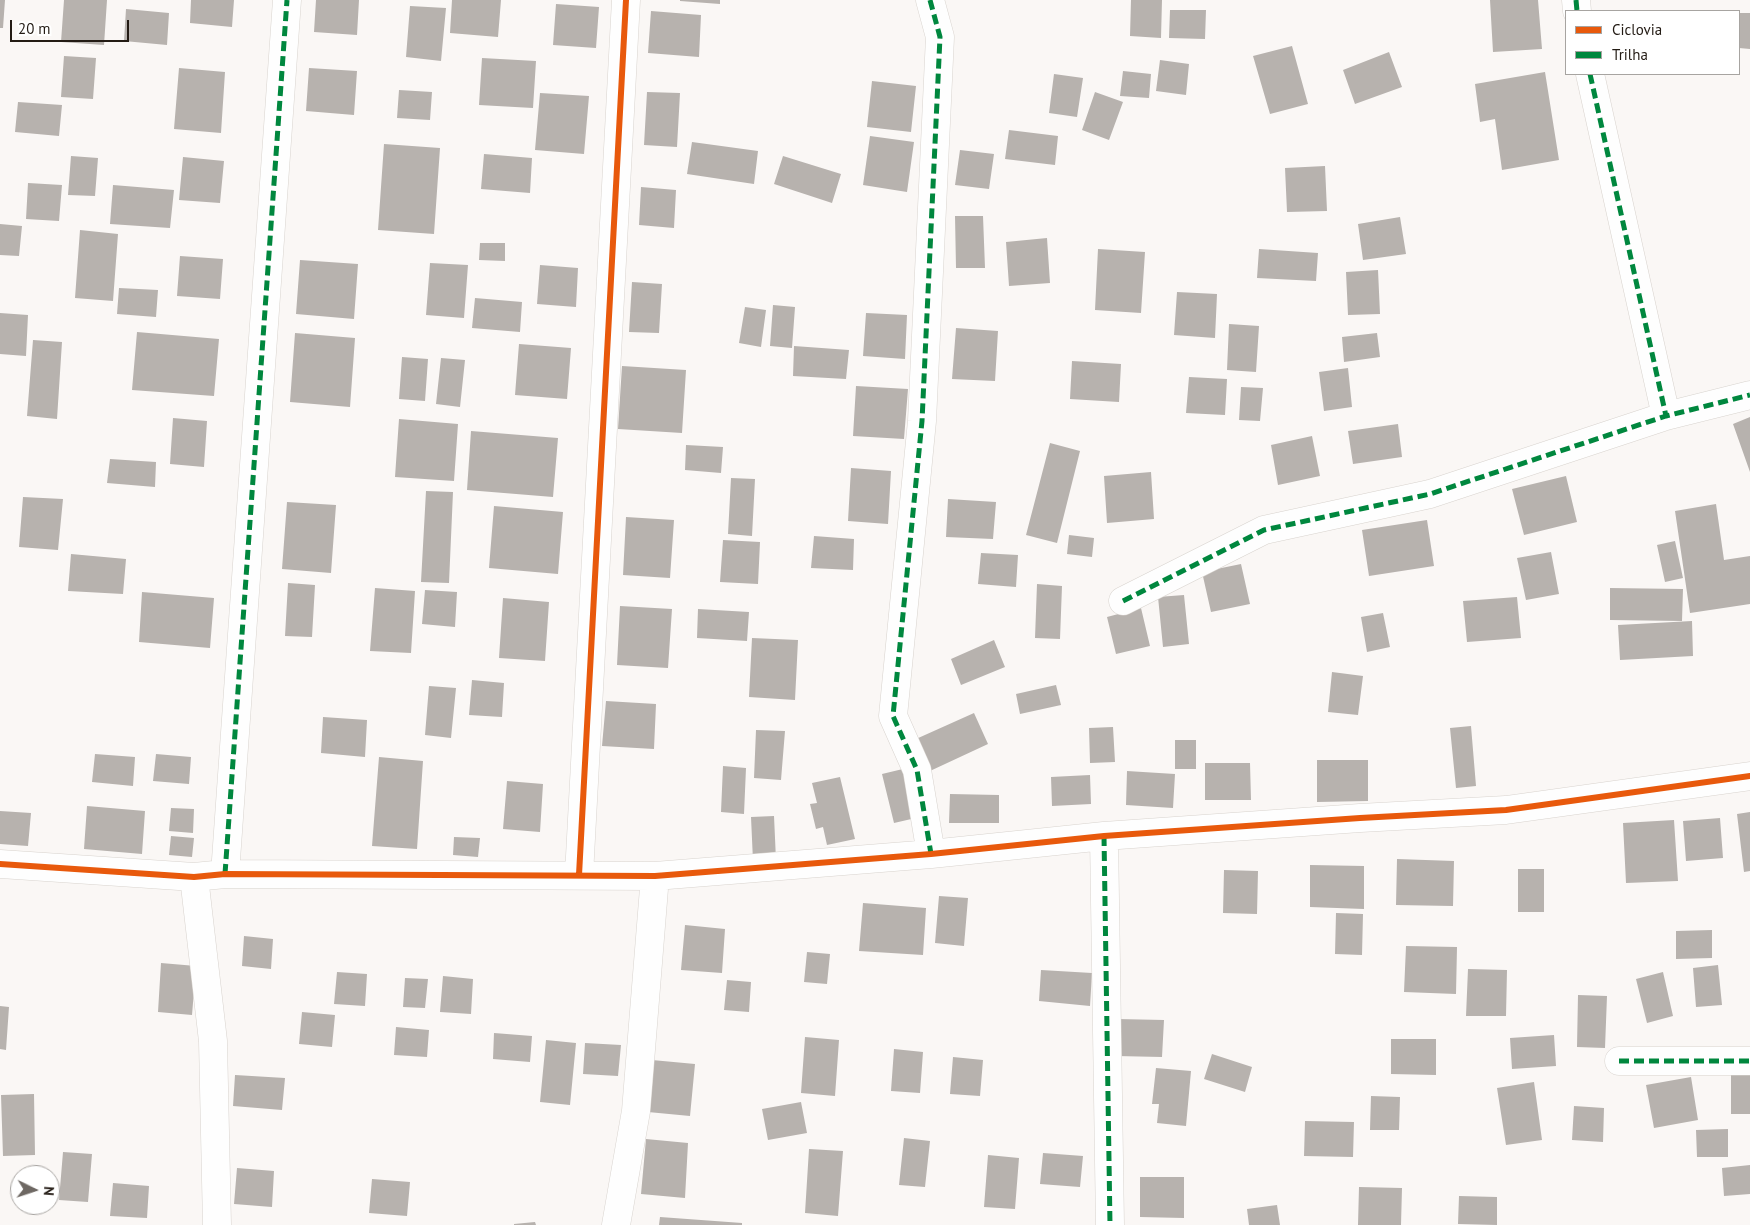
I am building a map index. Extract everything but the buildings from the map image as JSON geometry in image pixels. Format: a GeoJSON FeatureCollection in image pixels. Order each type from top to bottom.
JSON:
{"type":"FeatureCollection","features":[{"type":"Feature","properties":{"kind":"street"},"geometry":{"type":"LineString","coordinates":[[225,874],[287,0]]}},
{"type":"Feature","properties":{"kind":"street"},"geometry":{"type":"LineString","coordinates":[[579,874],[626,0]]}},
{"type":"Feature","properties":{"kind":"street"},"geometry":{"type":"LineString","coordinates":[[930,0],[940,37],[922,422],[893,716],[917,770],[931,854]]}},
{"type":"Feature","properties":{"kind":"street"},"geometry":{"type":"LineString","coordinates":[[1590,75],[1666,416]]}},
{"type":"Feature","properties":{"kind":"street"},"geometry":{"type":"LineString","coordinates":[[1123,601],[1264,530],[1430,494],[1666,416],[1750,395]]}},
{"type":"Feature","properties":{"kind":"street"},"geometry":{"type":"LineString","coordinates":[[0,864],[194,877],[225,874],[579,874],[655,876],[931,854],[1104,836],[1506,810],[1750,776]]}},
{"type":"Feature","properties":{"kind":"street"},"geometry":{"type":"LineString","coordinates":[[1104,836],[1110,1225]]}},
{"type":"Feature","properties":{"kind":"street"},"geometry":{"type":"LineString","coordinates":[[616,1225],[636,1111],[655,876]]}},
{"type":"Feature","properties":{"kind":"street"},"geometry":{"type":"LineString","coordinates":[[194,877],[213,1041],[217,1225]]}},
{"type":"Feature","properties":{"kind":"street"},"geometry":{"type":"LineString","coordinates":[[1619,1061],[1750,1061]]}},
{"type":"Feature","properties":{"kind":"marked path"},"geometry":{"type":"LineString","coordinates":[[225,874],[287,0]]}},
{"type":"Feature","properties":{"kind":"marked path"},"geometry":{"type":"LineString","coordinates":[[930,0],[940,37],[922,421],[893,716],[917,770],[931,854]]}},
{"type":"Feature","properties":{"kind":"marked path"},"geometry":{"type":"LineString","coordinates":[[1576,0],[1577,10]]}},
{"type":"Feature","properties":{"kind":"marked path"},"geometry":{"type":"LineString","coordinates":[[1590,75],[1666,416]]}},
{"type":"Feature","properties":{"kind":"marked path"},"geometry":{"type":"LineString","coordinates":[[1123,601],[1264,530],[1430,494],[1666,416],[1750,395]]}},
{"type":"Feature","properties":{"kind":"marked path"},"geometry":{"type":"LineString","coordinates":[[1104,836],[1110,1225]]}},
{"type":"Feature","properties":{"kind":"marked path"},"geometry":{"type":"LineString","coordinates":[[1619,1061],[1750,1061]]}},
{"type":"Feature","properties":{"kind":"cycle path"},"geometry":{"type":"LineString","coordinates":[[579,875],[626,0]]}},
{"type":"Feature","properties":{"kind":"cycle path"},"geometry":{"type":"LineString","coordinates":[[0,864],[194,877],[225,874],[655,876],[931,854],[1104,836],[1506,810],[1750,776]]}}]}
